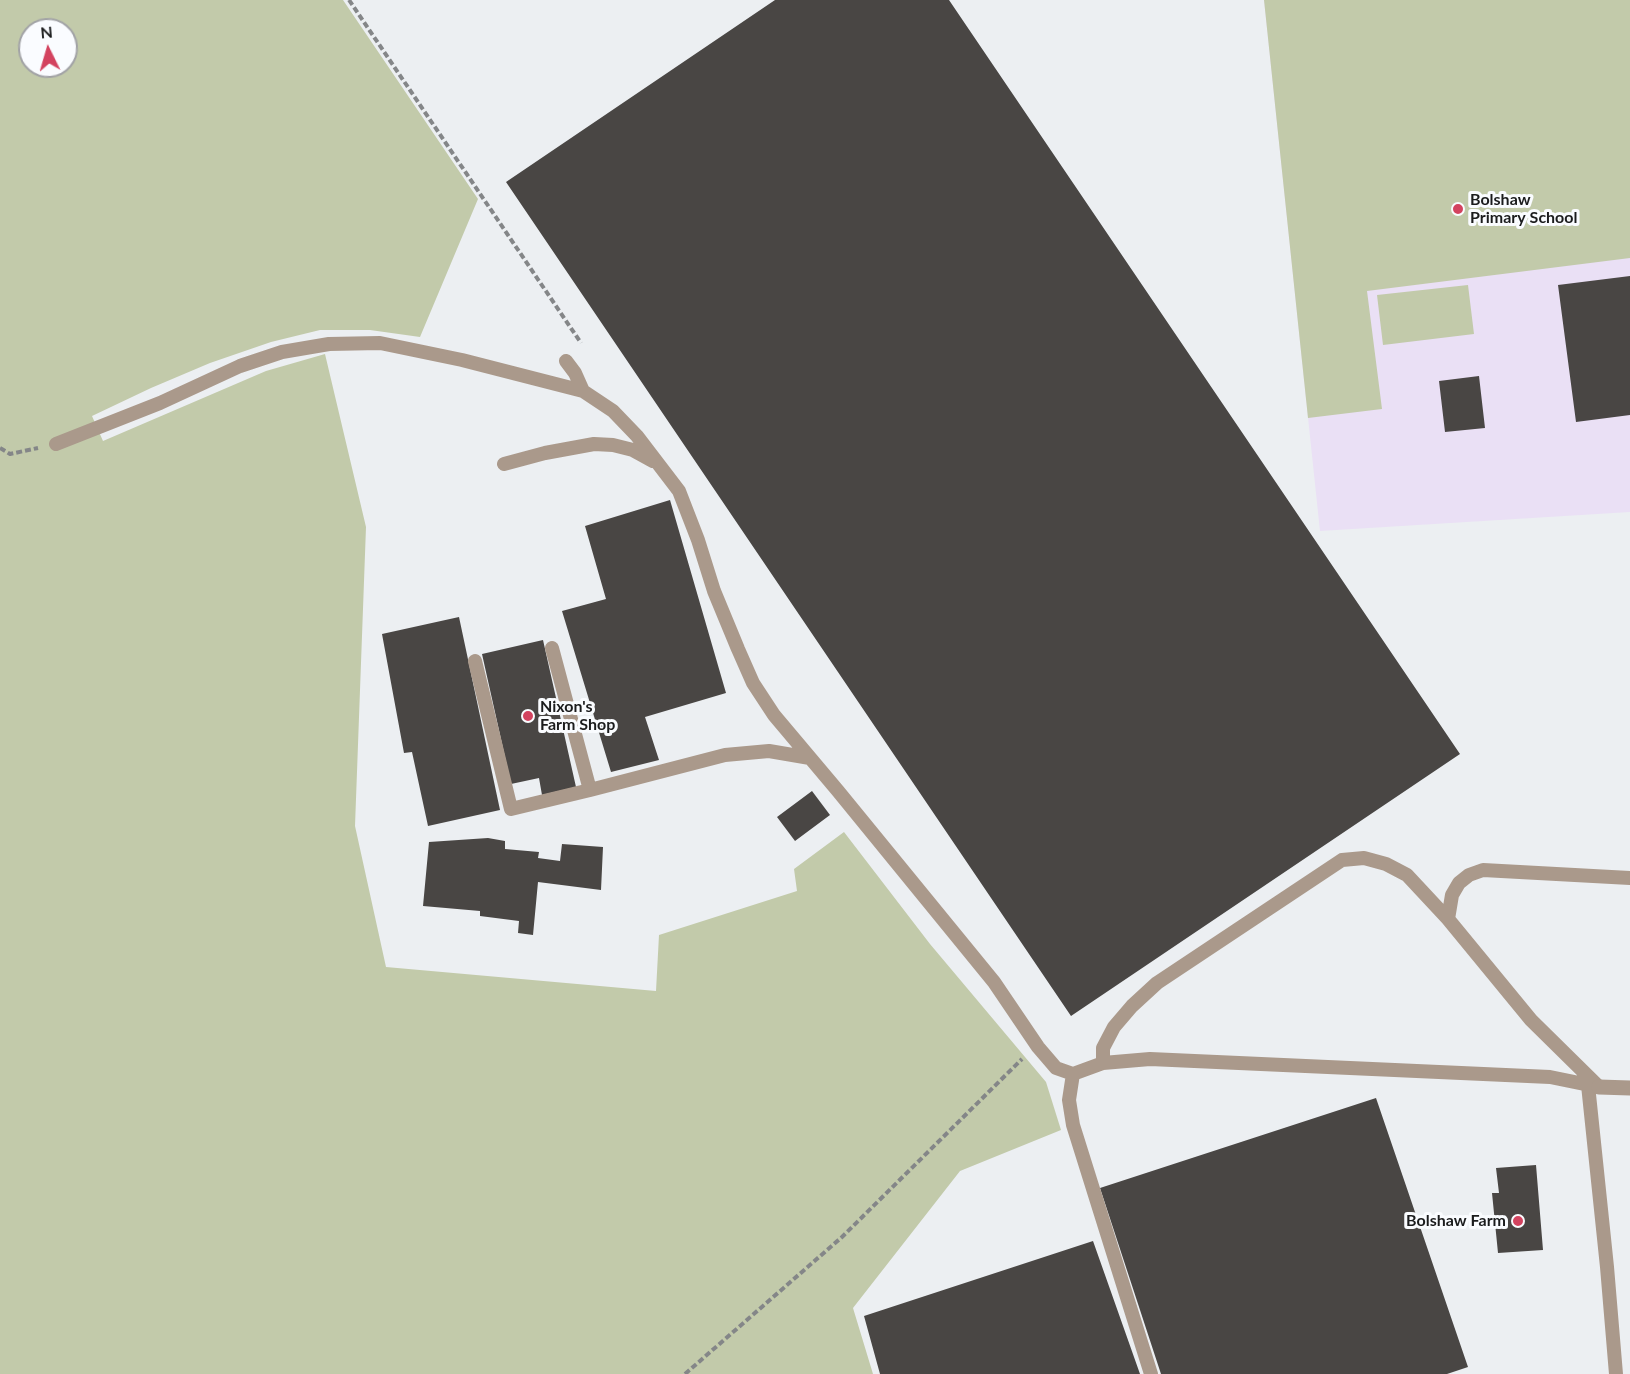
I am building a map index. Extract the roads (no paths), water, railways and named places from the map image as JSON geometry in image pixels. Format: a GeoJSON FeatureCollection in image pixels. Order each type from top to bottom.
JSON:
{"type":"FeatureCollection","features":[{"type":"Feature","properties":{"kind":"street"},"geometry":{"type":"LineString","coordinates":[[1594,1086],[1630,1088]]}},
{"type":"Feature","properties":{"kind":"lane"},"geometry":{"type":"LineString","coordinates":[[56,444],[160,403],[240,366],[282,352],[329,344],[380,343],[462,360],[583,391],[613,411],[637,436],[679,491],[714,591],[738,649],[753,683],[774,715],[994,982],[1038,1047],[1056,1068],[1072,1074],[1104,1063],[1161,1059],[1550,1077],[1594,1086]]}},
{"type":"Feature","properties":{"kind":"lane"},"geometry":{"type":"LineString","coordinates":[[566,361],[575,373],[583,391]]}},
{"type":"Feature","properties":{"kind":"lane"},"geometry":{"type":"LineString","coordinates":[[504,464],[545,453],[594,444],[613,445],[633,450],[658,464]]}},
{"type":"Feature","properties":{"kind":"lane"},"geometry":{"type":"LineString","coordinates":[[552,648],[590,790]]}},
{"type":"Feature","properties":{"kind":"lane"},"geometry":{"type":"LineString","coordinates":[[476,661],[511,809],[724,755],[770,751],[810,758]]}},
{"type":"Feature","properties":{"kind":"lane"},"geometry":{"type":"LineString","coordinates":[[1104,1063],[1103,1048],[1114,1027],[1132,1006],[1157,984],[1342,860],[1364,858],[1386,864],[1407,875],[1448,919],[1531,1020],[1594,1086],[1616,1374]]}},
{"type":"Feature","properties":{"kind":"lane"},"geometry":{"type":"LineString","coordinates":[[1448,919],[1452,895],[1458,883],[1469,874],[1483,870],[1630,878]]}},
{"type":"Feature","properties":{"kind":"lane"},"geometry":{"type":"LineString","coordinates":[[1072,1074],[1069,1100],[1073,1125],[1151,1374]]}},
{"type":"Feature","properties":{"kind":"place","name":"Bolshaw Primary School"},"geometry":{"type":"Point","coordinates":[1458,209]}},
{"type":"Feature","properties":{"kind":"place","name":"Nixon's Farm Shop"},"geometry":{"type":"Point","coordinates":[528,716]}},
{"type":"Feature","properties":{"kind":"place","name":"Bolshaw Farm"},"geometry":{"type":"Point","coordinates":[1518,1221]}}]}
